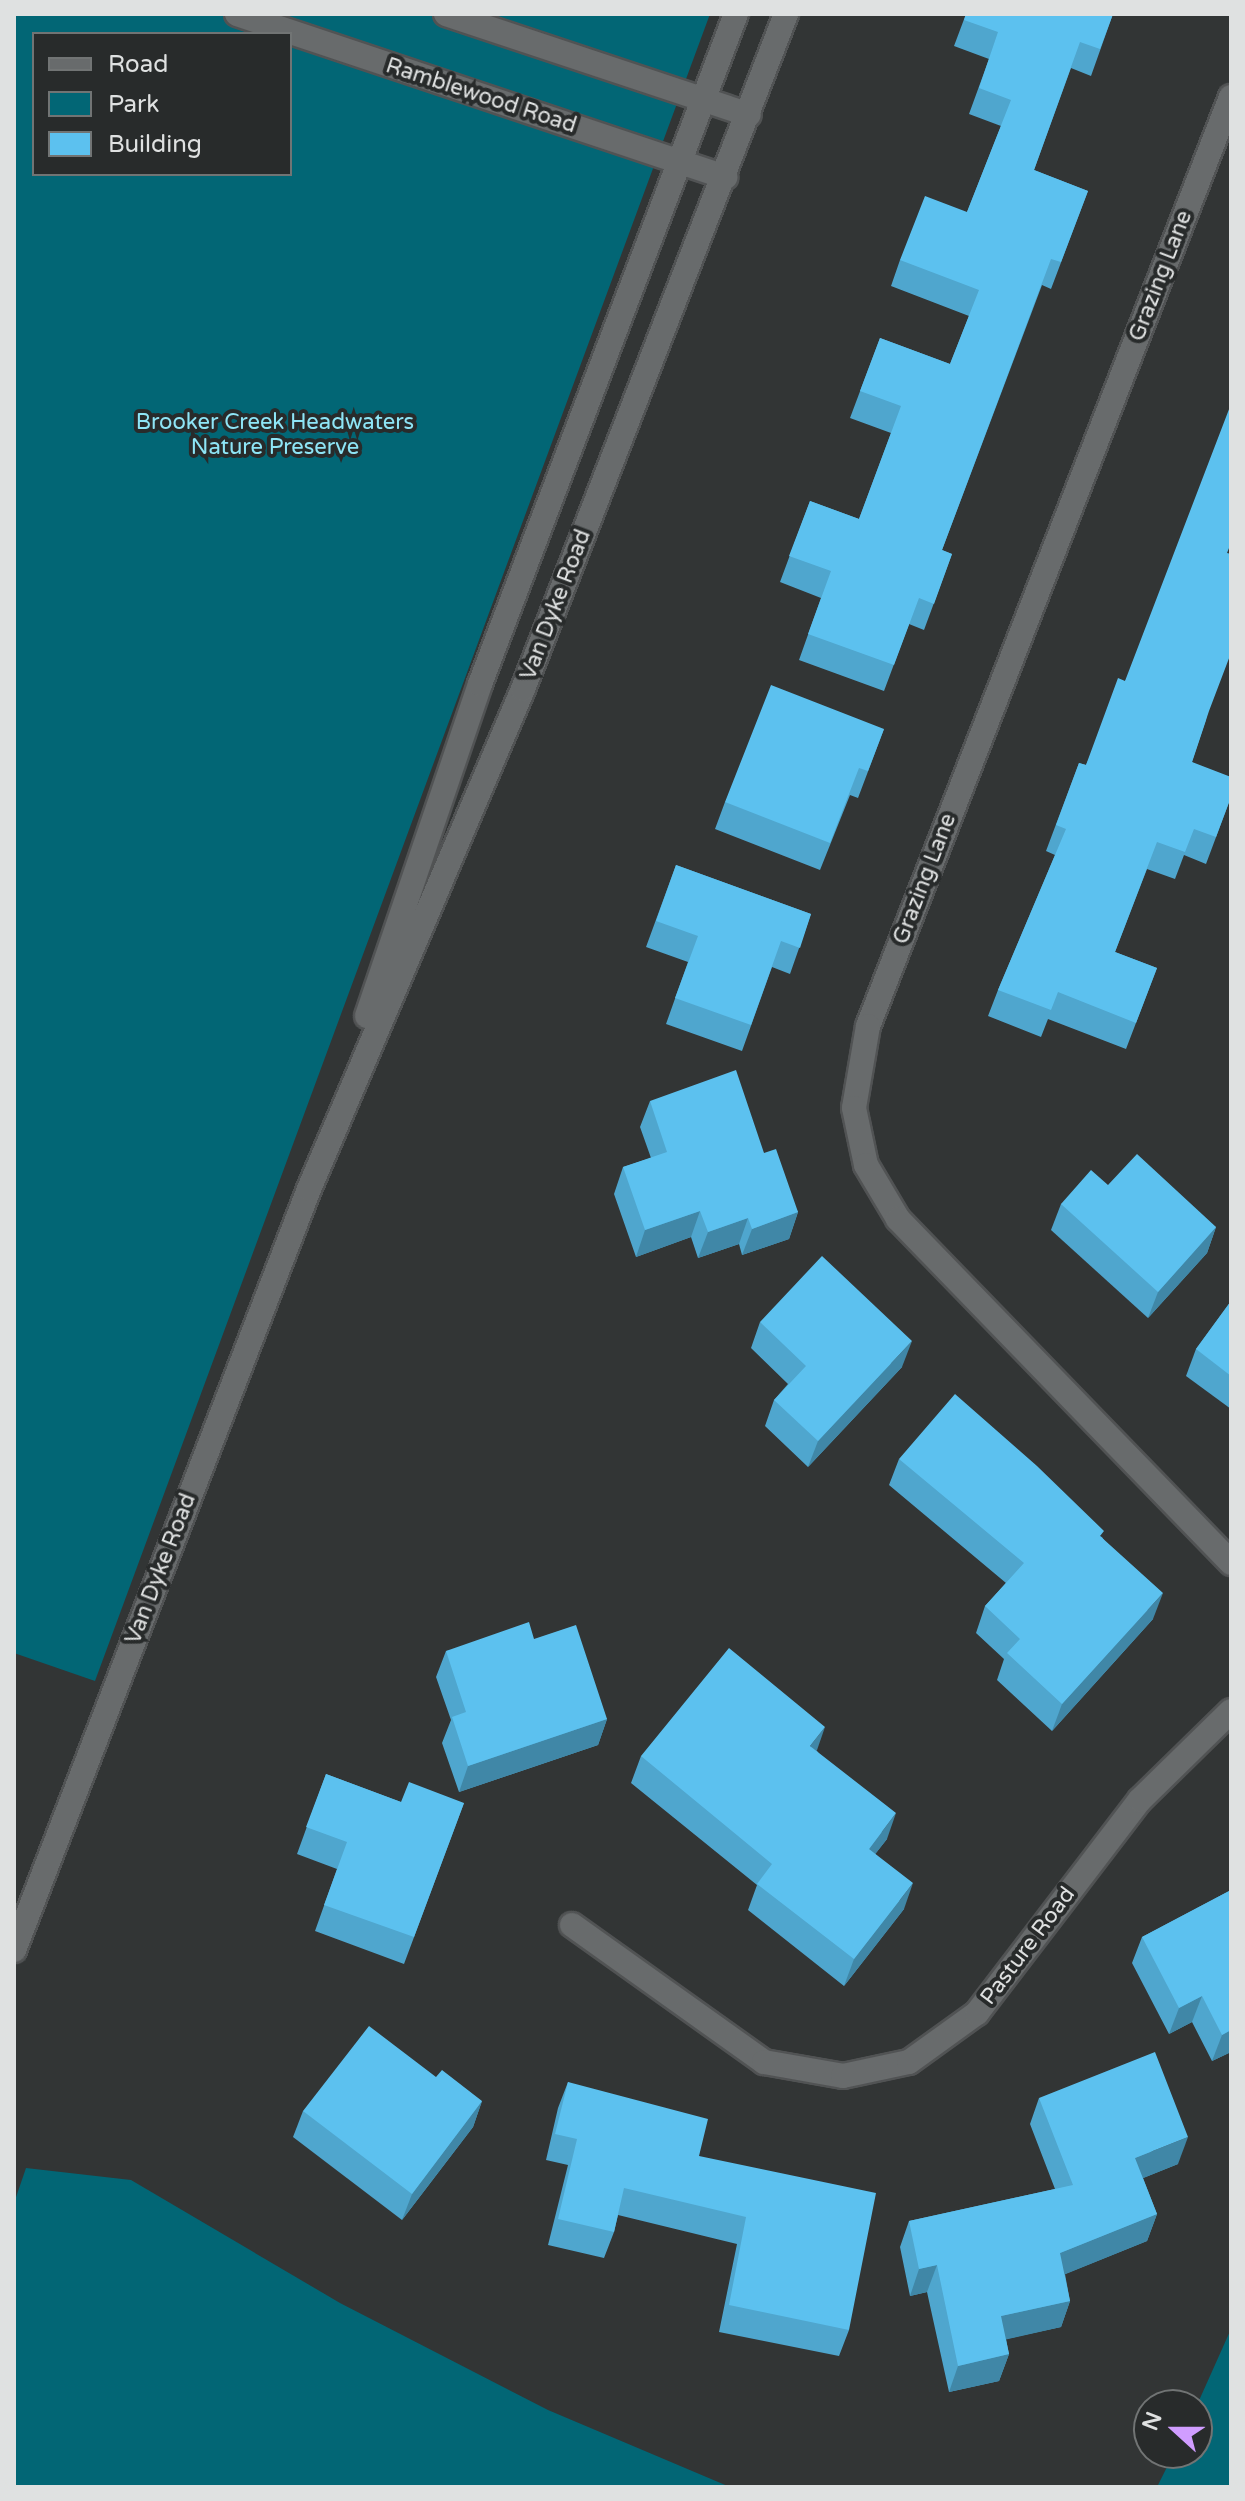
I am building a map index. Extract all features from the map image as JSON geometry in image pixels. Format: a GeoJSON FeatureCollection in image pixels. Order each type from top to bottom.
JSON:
{"type":"FeatureCollection","features":[{"type":"Feature","properties":{"kind":"street","name":"Ramblewood Road"},"geometry":{"type":"LineString","coordinates":[[237,14],[291,32]]}},
{"type":"Feature","properties":{"kind":"street"},"geometry":{"type":"LineString","coordinates":[[446,14],[749,115]]}},
{"type":"Feature","properties":{"kind":"street","name":"Van Dyke Road"},"geometry":{"type":"LineString","coordinates":[[309,1189],[480,684],[736,14]]}},
{"type":"Feature","properties":{"kind":"street","name":"Van Dyke Road"},"geometry":{"type":"LineString","coordinates":[[14,1950],[309,1189],[523,689],[786,14]]}},
{"type":"Feature","properties":{"kind":"street","name":"Ramblewood Road"},"geometry":{"type":"LineString","coordinates":[[292,32],[725,177]]}},
{"type":"Feature","properties":{"kind":"street","name":"Grazing Lane"},"geometry":{"type":"LineString","coordinates":[[1231,97],[868,1026],[854,1108],[866,1165],[898,1219],[1231,1563]]}},
{"type":"Feature","properties":{"kind":"street","name":"Pasture Road"},"geometry":{"type":"LineString","coordinates":[[572,1925],[764,2062],[843,2076],[909,2062],[977,2013],[1140,1800],[1231,1711]]}},
{"type":"Feature","properties":{"kind":"green space","name":"Brooker Creek Headwaters Nature Preserve"},"geometry":{"type":"Polygon","coordinates":[[[14,14],[710,14],[95,1681],[14,1653],[14,14]]]}},
{"type":"Feature","properties":{"kind":"green space"},"geometry":{"type":"Polygon","coordinates":[[[26,2168],[131,2180],[340,2303],[548,2410],[730,2487],[14,2487],[14,2203],[26,2168]]]}},
{"type":"Feature","properties":{"kind":"green space"},"geometry":{"type":"Polygon","coordinates":[[[1231,2329],[1231,2487],[1157,2487],[1166,2469],[1213,2469],[1213,2389],[1204,2389],[1231,2329]]]}},
{"type":"Feature","properties":{"kind":"building"},"geometry":{"type":"Polygon","coordinates":[[[966,14],[1113,14],[1100,49],[1080,42],[1034,170],[1088,191],[1061,262],[1051,259],[942,550],[952,554],[934,604],[919,598],[894,665],[808,634],[831,571],[789,556],[810,501],[859,519],[901,406],[860,391],[880,338],[950,364],[979,290],[900,260],[925,196],[967,212],[1011,100],[979,88],[998,32],[964,20],[966,14]]]}},
{"type":"Feature","properties":{"kind":"building"},"geometry":{"type":"Polygon","coordinates":[[[1231,404],[1231,543],[1227,553],[1231,554],[1231,653],[1192,762],[1231,777],[1231,797],[1216,837],[1194,829],[1185,852],[1157,842],[1115,952],[1157,968],[1136,1023],[1058,992],[1051,1010],[998,990],[1066,829],[1056,825],[1079,763],[1086,765],[1118,678],[1125,681],[1231,404]]]}},
{"type":"Feature","properties":{"kind":"building"},"geometry":{"type":"Polygon","coordinates":[[[771,685],[884,729],[868,771],[859,768],[830,843],[725,802],[771,685]]]}},
{"type":"Feature","properties":{"kind":"building"},"geometry":{"type":"Polygon","coordinates":[[[676,865],[811,914],[800,948],[781,941],[751,1025],[675,998],[698,936],[656,921],[676,865]]]}},
{"type":"Feature","properties":{"kind":"building"},"geometry":{"type":"Polygon","coordinates":[[[736,1070],[764,1153],[776,1149],[798,1212],[752,1229],[748,1218],[708,1232],[700,1211],[645,1230],[623,1167],[667,1152],[650,1101],[736,1070]]]}},
{"type":"Feature","properties":{"kind":"building"},"geometry":{"type":"Polygon","coordinates":[[[1137,1154],[1216,1227],[1158,1292],[1061,1204],[1091,1170],[1108,1185],[1137,1154]]]}},
{"type":"Feature","properties":{"kind":"building"},"geometry":{"type":"Polygon","coordinates":[[[822,1256],[912,1341],[818,1441],[774,1400],[806,1366],[760,1322],[822,1256]]]}},
{"type":"Feature","properties":{"kind":"building"},"geometry":{"type":"Polygon","coordinates":[[[1231,1301],[1231,1376],[1196,1349],[1231,1301]]]}},
{"type":"Feature","properties":{"kind":"building"},"geometry":{"type":"Polygon","coordinates":[[[955,1394],[1037,1466],[1104,1531],[1100,1536],[1163,1593],[1062,1704],[1007,1653],[1020,1639],[985,1606],[1024,1563],[899,1459],[955,1394]]]}},
{"type":"Feature","properties":{"kind":"building"},"geometry":{"type":"Polygon","coordinates":[[[529,1622],[534,1639],[576,1625],[607,1719],[468,1766],[452,1717],[466,1712],[446,1651],[529,1622]]]}},
{"type":"Feature","properties":{"kind":"building"},"geometry":{"type":"Polygon","coordinates":[[[729,1648],[825,1727],[810,1746],[896,1813],[869,1849],[913,1883],[854,1959],[757,1884],[772,1864],[641,1756],[729,1648]]]}},
{"type":"Feature","properties":{"kind":"building"},"geometry":{"type":"Polygon","coordinates":[[[326,1774],[401,1802],[409,1782],[464,1803],[414,1937],[324,1905],[347,1842],[306,1827],[326,1774]]]}},
{"type":"Feature","properties":{"kind":"building"},"geometry":{"type":"Polygon","coordinates":[[[1231,1890],[1231,2030],[1222,2035],[1202,1996],[1179,2008],[1142,1937],[1231,1890]]]}},
{"type":"Feature","properties":{"kind":"building"},"geometry":{"type":"Polygon","coordinates":[[[369,2026],[436,2077],[442,2070],[482,2101],[412,2194],[303,2111],[369,2026]]]}},
{"type":"Feature","properties":{"kind":"building"},"geometry":{"type":"Polygon","coordinates":[[[1155,2052],[1188,2137],[1135,2158],[1157,2214],[1060,2253],[1070,2301],[1001,2316],[1009,2354],[958,2366],[937,2265],[919,2269],[909,2221],[1073,2185],[1039,2098],[1155,2052]]]}},
{"type":"Feature","properties":{"kind":"building"},"geometry":{"type":"Polygon","coordinates":[[[568,2082],[708,2119],[699,2156],[876,2193],[849,2330],[729,2305],[746,2217],[624,2188],[614,2232],[558,2219],[577,2139],[555,2134],[568,2082]]]}}]}
